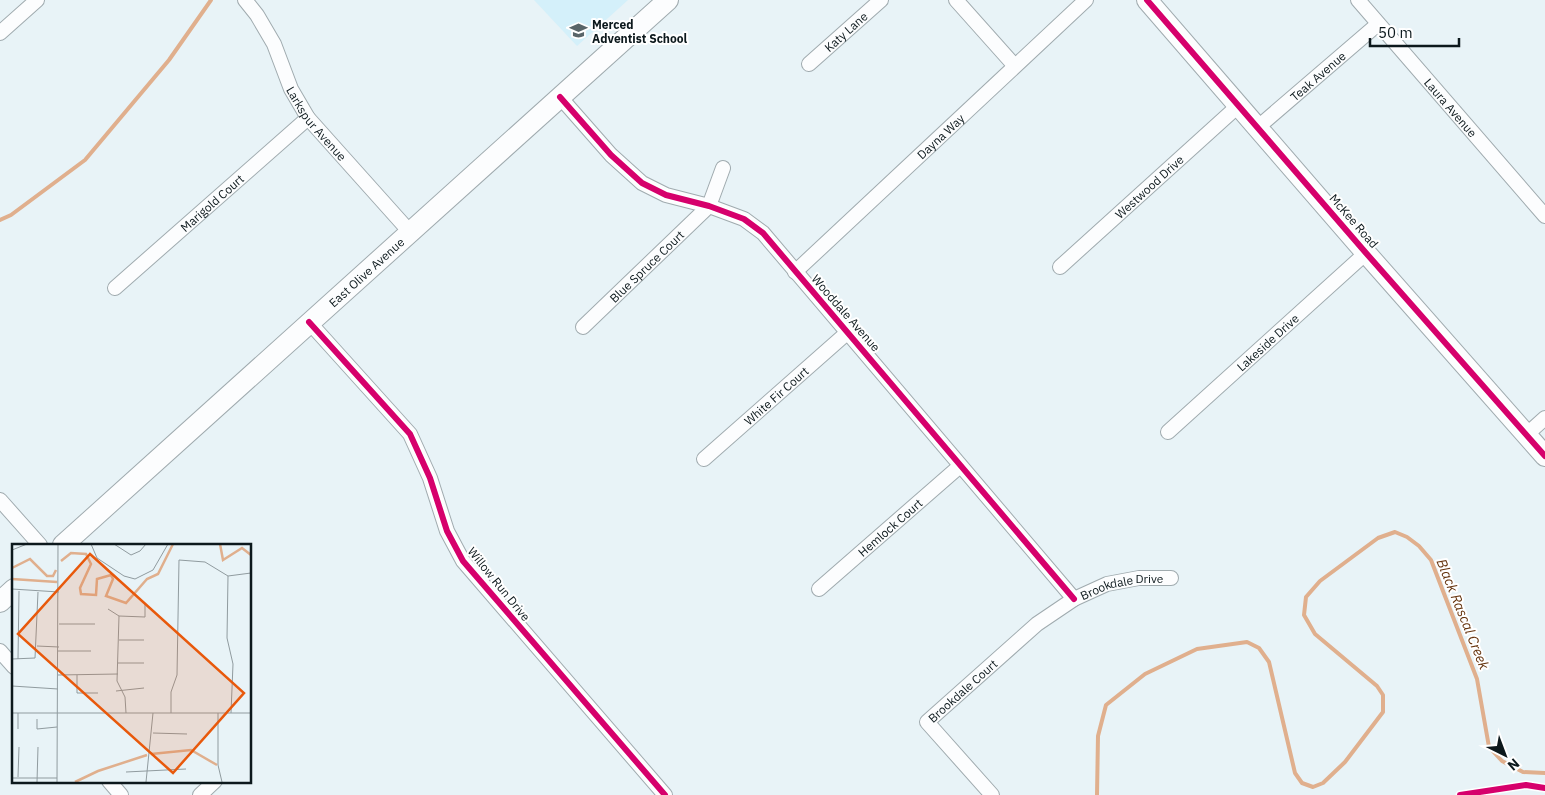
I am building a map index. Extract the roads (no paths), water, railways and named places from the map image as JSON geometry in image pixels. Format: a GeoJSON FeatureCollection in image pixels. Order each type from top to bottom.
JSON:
{"type":"FeatureCollection","features":[{"type":"Feature","properties":{"kind":"main road","name":"East Olive Avenue"},"geometry":{"type":"LineString","coordinates":[[64,544],[668,0]]}},
{"type":"Feature","properties":{"kind":"main road","name":"McKee Road"},"geometry":{"type":"LineString","coordinates":[[1147,0],[1545,456]]}},
{"type":"Feature","properties":{"kind":"main road"},"geometry":{"type":"LineString","coordinates":[[0,602],[12,591]]}},
{"type":"Feature","properties":{"kind":"street"},"geometry":{"type":"LineString","coordinates":[[0,34],[37,0]]}},
{"type":"Feature","properties":{"kind":"street","name":"Larkspur Avenue"},"geometry":{"type":"LineString","coordinates":[[245,0],[257,15],[274,44],[291,89],[308,118],[410,232]]}},
{"type":"Feature","properties":{"kind":"street","name":"Katy Lane"},"geometry":{"type":"LineString","coordinates":[[809,64],[881,0]]}},
{"type":"Feature","properties":{"kind":"street"},"geometry":{"type":"LineString","coordinates":[[956,0],[1014,66]]}},
{"type":"Feature","properties":{"kind":"street","name":"Dayna Way"},"geometry":{"type":"LineString","coordinates":[[795,272],[1086,0]]}},
{"type":"Feature","properties":{"kind":"street","name":"Laura Avenue"},"geometry":{"type":"LineString","coordinates":[[1358,0],[1545,216]]}},
{"type":"Feature","properties":{"kind":"street","name":"Teak Avenue"},"geometry":{"type":"LineString","coordinates":[[1257,128],[1378,24]]}},
{"type":"Feature","properties":{"kind":"street","name":"Wooddale Avenue"},"geometry":{"type":"LineString","coordinates":[[560,97],[611,155],[642,184],[666,195],[709,206],[744,219],[763,233],[1074,599]]}},
{"type":"Feature","properties":{"kind":"street","name":"Westwood Drive"},"geometry":{"type":"LineString","coordinates":[[1060,267],[1238,106]]}},
{"type":"Feature","properties":{"kind":"street","name":"Marigold Court"},"geometry":{"type":"LineString","coordinates":[[115,288],[308,118]]}},
{"type":"Feature","properties":{"kind":"street"},"geometry":{"type":"LineString","coordinates":[[709,206],[723,168]]}},
{"type":"Feature","properties":{"kind":"street","name":"Blue Spruce Court"},"geometry":{"type":"LineString","coordinates":[[583,326],[709,206]]}},
{"type":"Feature","properties":{"kind":"street","name":"Lakeside Drive"},"geometry":{"type":"LineString","coordinates":[[1168,432],[1366,253]]}},
{"type":"Feature","properties":{"kind":"street","name":"Willow Run Drive"},"geometry":{"type":"LineString","coordinates":[[309,322],[410,434],[430,478],[447,531],[463,561],[665,795]]}},
{"type":"Feature","properties":{"kind":"street","name":"White Fir Court"},"geometry":{"type":"LineString","coordinates":[[704,459],[848,332]]}},
{"type":"Feature","properties":{"kind":"street"},"geometry":{"type":"LineString","coordinates":[[1526,435],[1545,418]]}},
{"type":"Feature","properties":{"kind":"street","name":"Hemlock Court"},"geometry":{"type":"LineString","coordinates":[[819,589],[960,466]]}},
{"type":"Feature","properties":{"kind":"street"},"geometry":{"type":"LineString","coordinates":[[0,500],[39,544]]}},
{"type":"Feature","properties":{"kind":"street","name":"Brookdale Drive"},"geometry":{"type":"LineString","coordinates":[[1074,599],[1107,584],[1139,578],[1171,578]]}},
{"type":"Feature","properties":{"kind":"street","name":"Brookdale Court"},"geometry":{"type":"LineString","coordinates":[[992,795],[927,722],[1037,624],[1074,599]]}},
{"type":"Feature","properties":{"kind":"street"},"geometry":{"type":"LineString","coordinates":[[0,651],[12,666]]}},
{"type":"Feature","properties":{"kind":"street"},"geometry":{"type":"LineString","coordinates":[[111,782],[121,795]]}},
{"type":"Feature","properties":{"kind":"street"},"geometry":{"type":"LineString","coordinates":[[200,795],[214,782]]}},
{"type":"Feature","properties":{"kind":"waterway"},"geometry":{"type":"LineString","coordinates":[[0,220],[11,215],[85,160],[169,60],[211,0]]}},
{"type":"Feature","properties":{"kind":"waterway","name":"Black Rascal Creek"},"geometry":{"type":"LineString","coordinates":[[1097,795],[1098,736],[1106,705],[1145,674],[1197,649],[1247,642],[1259,648],[1269,662],[1295,773],[1302,783],[1313,787],[1323,783],[1345,762],[1383,712],[1383,695],[1377,686],[1315,634],[1304,615],[1306,597],[1320,581],[1378,538],[1395,532],[1407,537],[1419,546],[1431,560],[1477,679],[1489,747],[1502,761],[1523,772],[1545,773]]}},
{"type":"Feature","properties":{"kind":"place","name":"Merced Adventist School"},"geometry":{"type":"Point","coordinates":[578,31]}}]}
